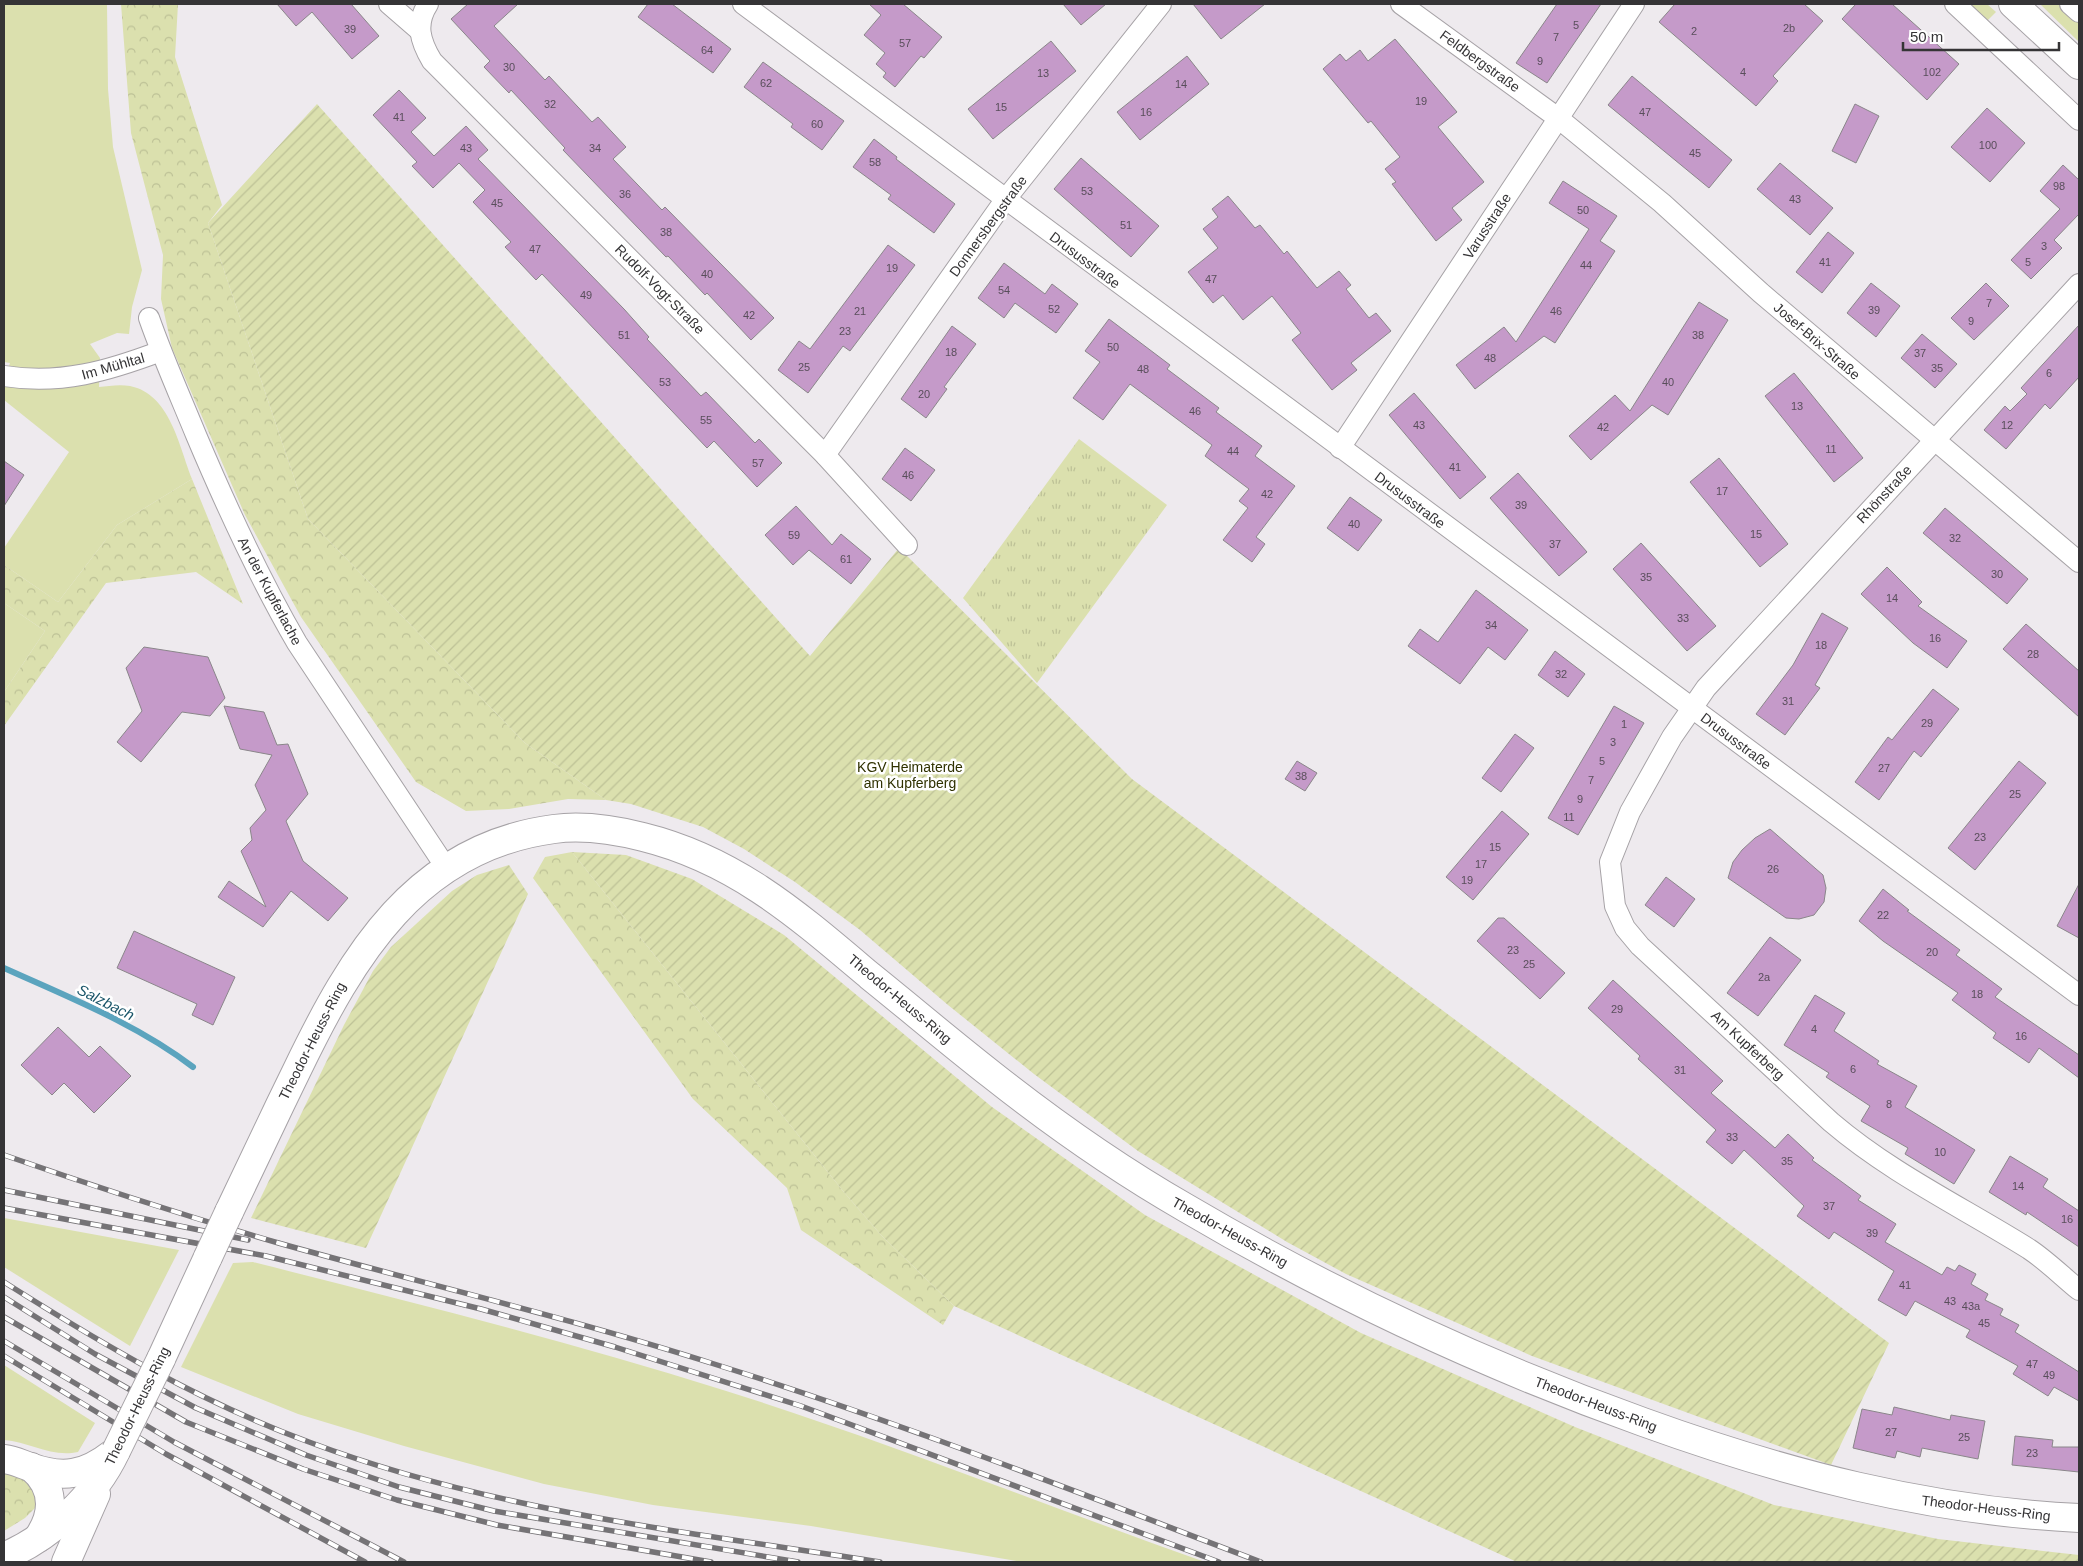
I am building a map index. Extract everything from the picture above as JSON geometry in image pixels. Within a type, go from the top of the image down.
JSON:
[{"type":"main road","points":[[2012,4],[2079,65]]},
{"type":"main road","name":"Theodor-Heuss-Ring","points":[[4,1557],[37,1539],[54,1527],[84,1498],[112,1458],[323,1015],[342,981],[386,920],[415,891],[447,869],[482,850],[509,839],[562,828],[622,832],[657,840],[725,867],[772,895],[994,1077],[1064,1129],[1131,1175],[1255,1248],[1410,1327],[1495,1366],[1605,1409],[1700,1443],[1787,1470],[1864,1490],[1946,1504],[2030,1515],[2079,1518]]},
{"type":"main road","points":[[4,1459],[53,1472],[77,1473],[112,1458]]},
{"type":"main road","points":[[66,1562],[112,1458]]},
{"type":"main road","points":[[31,1467],[45,1482],[51,1502],[48,1521],[37,1539]]},
{"type":"street","name":"Rudolf-Vogt-Straße","points":[[389,4],[419,30],[423,46],[432,61],[825,455],[908,545]]},
{"type":"street","points":[[419,30],[422,14],[428,4]]},
{"type":"street","name":"Drususstraße","points":[[743,4],[2079,995]]},
{"type":"street","name":"Donnersbergstraße","points":[[825,455],[1005,200],[1161,4]]},
{"type":"street","name":"Feldbergstraße","points":[[1401,4],[1558,118]]},
{"type":"street","name":"Varusstraße","points":[[1340,448],[1634,4]]},
{"type":"street","points":[[1955,4],[2079,120]]},
{"type":"street","points":[[2070,4],[2079,12]]},
{"type":"street","name":"Josef-Brix-Straße","points":[[1558,118],[1662,203],[1761,293],[1933,441],[2079,562]]},
{"type":"street","name":"Rhönstraße","points":[[1692,707],[1706,688],[2079,284]]},
{"type":"street","name":"An der Kupferlache","points":[[150,318],[161,351],[224,502],[275,606],[296,643],[447,869]]},
{"type":"street","name":"Im Mühltal","points":[[4,376],[48,379],[82,376],[126,364],[161,351]]},
{"type":"street","name":"Am Kupferberg","points":[[1692,707],[1672,737],[1630,812],[1610,862],[1615,906],[1625,928],[1640,946],[1862,1149],[1892,1169],[2031,1251],[2079,1290]]},
{"type":"green space","points":[[4,4],[107,4],[108,89],[113,147],[142,270],[132,307],[129,334],[117,333],[90,344],[100,358],[99,387],[130,386],[144,391],[155,399],[164,410],[177,437],[192,479],[117,525],[58,602],[4,565],[4,548],[69,452],[4,400],[4,382],[10,363],[4,362]]},
{"type":"green space","points":[[121,4],[178,4],[175,57],[222,205],[208,223],[308,519],[525,743],[606,800],[568,799],[509,809],[466,811],[416,782],[301,617],[245,515],[172,348],[161,299],[163,255],[131,133]]},
{"type":"green space","points":[[1965,4],[1987,4],[1996,12],[1986,22]]},
{"type":"green space","points":[[2040,4],[2059,4],[2079,23],[2079,42]]},
{"type":"green space","name":"KGV Heimaterde am Kupferberg","points":[[317,104],[810,656],[899,548],[1132,779],[1889,1343],[1831,1465],[1532,1356],[1346,1274],[1287,1242],[1138,1151],[1034,1074],[948,1005],[860,930],[795,882],[744,849],[703,827],[631,804],[606,800],[525,743],[308,519],[208,223]]},
{"type":"green space","points":[[1079,439],[1167,505],[1037,683],[963,598]]},
{"type":"green space","points":[[192,479],[243,604],[196,572],[106,583],[4,726],[4,692],[45,631],[4,603],[4,565],[58,602],[117,525]]},
{"type":"green space","points":[[4,603],[45,631],[4,692]]},
{"type":"green space","points":[[572,852],[843,1191],[881,1235],[954,1306],[943,1325],[801,1230],[787,1188],[693,1099],[533,878],[545,857]]},
{"type":"green space","points":[[572,852],[626,855],[692,879],[784,935],[992,1107],[1145,1215],[1361,1333],[1575,1427],[1774,1505],[1938,1539],[2079,1555],[2079,1562],[1517,1562],[954,1306],[881,1235],[843,1191]]},
{"type":"green space","points":[[509,865],[528,894],[366,1248],[251,1218],[344,1025],[373,971],[391,947],[452,891],[477,875]]},
{"type":"green space","points":[[4,1218],[179,1250],[130,1346],[4,1267]]},
{"type":"green space","points":[[253,1262],[548,1339],[723,1390],[844,1430],[1205,1562],[1023,1562],[811,1526],[653,1505],[544,1484],[404,1446],[298,1414],[181,1367],[233,1263]]},
{"type":"green space","points":[[4,1365],[95,1423],[78,1452],[59,1453],[4,1440]]},
{"type":"green space","points":[[4,1468],[27,1480],[35,1489],[41,1502],[25,1518],[4,1531]]},
{"type":"building","points":[[277,4],[351,4],[379,36],[352,59],[312,12],[296,26]]},
{"type":"building","points":[[468,4],[518,4],[494,26],[545,80],[549,76],[592,122],[598,117],[626,147],[613,159],[662,210],[665,207],[774,318],[751,340],[707,293],[705,295],[668,256],[666,257],[563,150],[565,148],[511,90],[509,93],[484,67],[490,61],[451,19]]},
{"type":"building","points":[[648,4],[672,4],[731,49],[713,73],[638,17]]},
{"type":"building","points":[[869,4],[903,4],[942,37],[924,58],[921,56],[895,87],[883,77],[886,73],[876,64],[885,53],[864,35],[881,15]]},
{"type":"building","points":[[1063,4],[1106,4],[1081,25]]},
{"type":"building","points":[[1193,4],[1265,4],[1221,39]]},
{"type":"building","points":[[1557,4],[1601,4],[1547,83],[1516,63]]},
{"type":"building","points":[[1675,4],[1804,4],[1823,21],[1773,76],[1778,81],[1756,106],[1659,22]]},
{"type":"building","points":[[1856,4],[1892,4],[1959,64],[1927,100],[1842,19]]},
{"type":"building","points":[[1395,39],[1457,112],[1438,127],[1484,182],[1452,208],[1462,220],[1436,241],[1392,184],[1396,182],[1385,169],[1400,157],[1371,121],[1368,123],[1323,69],[1340,54],[1346,61],[1360,50],[1368,61]]},
{"type":"building","points":[[1051,41],[1076,71],[993,139],[968,109]]},
{"type":"building","points":[[1187,56],[1209,84],[1140,140],[1117,112]]},
{"type":"building","points":[[763,62],[844,121],[822,150],[791,127],[793,124],[744,87]]},
{"type":"building","points":[[1632,76],[1732,160],[1709,188],[1608,105]]},
{"type":"building","points":[[399,90],[426,118],[411,132],[434,156],[466,126],[488,150],[478,159],[624,309],[649,337],[647,339],[701,396],[706,392],[755,443],[759,439],[782,463],[757,487],[714,441],[707,448],[542,274],[536,280],[505,247],[511,242],[473,202],[485,190],[459,163],[433,188],[412,166],[417,162],[373,115]]},
{"type":"building","points":[[1855,104],[1879,116],[1856,163],[1832,151]]},
{"type":"building","points":[[1987,108],[2025,143],[1990,182],[1951,147]]},
{"type":"building","points":[[874,139],[897,157],[896,159],[955,204],[934,233],[888,199],[891,195],[853,167]]},
{"type":"building","points":[[1081,158],[1159,226],[1131,257],[1054,189]]},
{"type":"building","points":[[1780,163],[1833,208],[1810,235],[1757,189]]},
{"type":"building","points":[[2063,165],[2079,180],[2079,214],[2054,240],[2062,248],[2031,279],[2011,260],[2060,209],[2040,191]]},
{"type":"building","points":[[1563,181],[1617,216],[1600,241],[1615,251],[1555,343],[1544,336],[1475,389],[1456,365],[1504,327],[1516,342],[1589,229],[1549,203]]},
{"type":"building","points":[[1228,196],[1255,228],[1260,225],[1284,254],[1287,251],[1317,288],[1339,271],[1351,285],[1346,289],[1369,318],[1376,313],[1391,331],[1351,363],[1357,370],[1332,390],[1292,340],[1301,333],[1272,296],[1243,320],[1223,295],[1213,303],[1188,272],[1218,248],[1203,229],[1218,217],[1212,209]]},
{"type":"building","points":[[1828,232],[1854,253],[1822,293],[1796,272]]},
{"type":"building","points":[[888,245],[915,265],[850,351],[843,346],[808,393],[778,370],[799,341],[810,349]]},
{"type":"building","points":[[1004,263],[1045,294],[1052,284],[1078,304],[1056,333],[1015,303],[1004,318],[978,298]]},
{"type":"building","points":[[1871,283],[1900,306],[1876,337],[1847,313]]},
{"type":"building","points":[[1986,283],[2009,306],[1974,340],[1951,318]]},
{"type":"building","points":[[1699,302],[1728,320],[1668,415],[1652,405],[1591,460],[1569,436],[1615,395],[1630,411]]},
{"type":"building","points":[[1109,319],[1170,365],[1167,369],[1219,408],[1216,412],[1262,446],[1255,456],[1295,486],[1256,537],[1265,544],[1252,562],[1223,540],[1248,508],[1239,501],[1249,489],[1205,456],[1212,445],[1130,384],[1103,420],[1073,398],[1100,362],[1085,351]]},
{"type":"building","points":[[2079,325],[2079,377],[2050,409],[2045,404],[2006,449],[1984,430],[2005,406],[2010,411],[2027,394],[2021,388]]},
{"type":"building","points":[[952,326],[976,344],[944,387],[947,389],[926,418],[901,399]]},
{"type":"building","points":[[1922,334],[1957,364],[1935,388],[1901,358]]},
{"type":"building","points":[[1794,373],[1863,458],[1834,482],[1765,396]]},
{"type":"building","points":[[1414,393],[1486,477],[1460,499],[1389,415]]},
{"type":"building","points":[[905,448],[935,470],[911,501],[882,479]]},
{"type":"building","points":[[1719,458],[1788,544],[1760,567],[1690,482]]},
{"type":"building","points":[[4,461],[24,475],[4,506]]},
{"type":"building","points":[[1518,473],[1587,552],[1559,576],[1490,498]]},
{"type":"building","points":[[1350,497],[1382,520],[1358,551],[1327,528]]},
{"type":"building","points":[[796,506],[832,545],[841,534],[871,559],[851,584],[809,550],[793,565],[765,535]]},
{"type":"building","points":[[1945,508],[2028,579],[2007,604],[1923,533]]},
{"type":"building","points":[[1641,543],[1716,626],[1687,651],[1613,569]]},
{"type":"building","points":[[1887,567],[1922,602],[1918,606],[1967,641],[1947,668],[1913,643],[1861,594]]},
{"type":"building","points":[[1476,590],[1528,630],[1505,660],[1488,647],[1460,684],[1408,646],[1420,629],[1438,642]]},
{"type":"building","points":[[1822,613],[1848,628],[1815,685],[1820,688],[1785,735],[1756,714],[1793,665]]},
{"type":"building","points":[[2026,624],[2079,671],[2079,717],[2003,649]]},
{"type":"building","points":[[144,647],[208,657],[225,698],[210,716],[182,712],[141,762],[117,742],[142,711],[126,668]]},
{"type":"building","points":[[1555,651],[1585,674],[1568,697],[1538,675]]},
{"type":"building","points":[[1933,689],[1959,709],[1921,757],[1914,751],[1879,800],[1855,782],[1888,737],[1892,740]]},
{"type":"building","points":[[224,706],[264,712],[277,745],[288,744],[308,794],[286,821],[303,861],[348,898],[328,921],[291,891],[263,927],[218,897],[229,881],[266,907],[241,851],[252,840],[250,828],[266,810],[255,785],[272,755],[240,749]]},
{"type":"building","points":[[1614,706],[1644,723],[1578,835],[1548,818]]},
{"type":"building","points":[[1515,734],[1534,748],[1501,792],[1482,778]]},
{"type":"building","points":[[1297,761],[1317,773],[1305,791],[1285,779]]},
{"type":"building","points":[[2019,761],[2046,783],[1975,870],[1948,848]]},
{"type":"building","points":[[1502,811],[1529,834],[1473,900],[1446,877]]},
{"type":"building","points":[[1770,829],[1823,875],[1826,888],[1824,902],[1814,915],[1799,919],[1786,918],[1728,878],[1733,862],[1742,850],[1755,838]]},
{"type":"building","points":[[1666,877],[1695,899],[1674,927],[1645,905]]},
{"type":"building","points":[[2079,884],[2079,938],[2057,926]]},
{"type":"building","points":[[1883,889],[1909,910],[1907,911],[1960,950],[1956,955],[2002,989],[1995,997],[2079,1055],[2079,1078],[2039,1048],[2029,1063],[1993,1038],[1996,1033],[1952,1000],[1958,993],[1883,941],[1859,921]]},
{"type":"building","points":[[1498,918],[1504,918],[1565,973],[1540,999],[1477,941]]},
{"type":"building","points":[[134,931],[235,977],[213,1025],[192,1015],[197,1004],[117,968]]},
{"type":"building","points":[[1770,937],[1801,960],[1758,1016],[1727,993]]},
{"type":"building","points":[[1613,980],[1723,1081],[1711,1093],[1775,1148],[1788,1134],[1814,1158],[1812,1160],[1861,1196],[1858,1200],[1896,1224],[1885,1242],[1942,1275],[1947,1267],[1955,1271],[1959,1265],[1976,1274],[1971,1284],[1988,1294],[1985,1300],[2003,1309],[2000,1315],[2019,1325],[2015,1332],[2079,1372],[2079,1401],[2054,1387],[2048,1396],[2013,1374],[2018,1366],[1966,1337],[1970,1330],[1915,1301],[1906,1316],[1878,1300],[1894,1271],[1834,1232],[1829,1239],[1797,1216],[1804,1206],[1744,1150],[1732,1164],[1706,1142],[1716,1130],[1638,1059],[1640,1056],[1588,1008]]},
{"type":"building","points":[[1815,995],[1845,1013],[1834,1031],[1879,1061],[1877,1064],[1917,1086],[1905,1107],[1975,1150],[1954,1184],[1905,1154],[1908,1148],[1861,1121],[1870,1106],[1826,1077],[1829,1073],[1784,1045]]},
{"type":"building","points":[[58,1027],[89,1057],[100,1046],[131,1076],[94,1113],[64,1083],[52,1095],[21,1065]]},
{"type":"building","points":[[2010,1156],[2048,1179],[2043,1187],[2079,1211],[2079,1247],[2027,1212],[2026,1215],[1989,1192]]},
{"type":"building","points":[[1894,1407],[1950,1420],[1951,1415],[1985,1421],[1978,1459],[1922,1448],[1920,1457],[1897,1451],[1895,1458],[1853,1448],[1862,1409],[1892,1415]]},
{"type":"building","points":[[2015,1436],[2053,1440],[2052,1447],[2079,1447],[2079,1472],[2012,1465]]},
{"type":"waterway","name":"Salzbach","points":[[4,968],[125,1024],[149,1037],[193,1067]]},
{"type":"railway","points":[[4,1155],[247,1234],[605,1331],[781,1385],[988,1458],[1261,1562]]},
{"type":"railway","points":[[4,1190],[248,1240]]},
{"type":"railway","points":[[4,1208],[266,1256],[481,1309],[615,1347],[801,1406],[1219,1562]]},
{"type":"railway","points":[[4,1282],[78,1328],[190,1390],[269,1426],[378,1466],[448,1486],[591,1517],[880,1562]]},
{"type":"railway","points":[[4,1297],[95,1354],[196,1408],[306,1455],[399,1487],[494,1511],[798,1562]]},
{"type":"railway","points":[[4,1317],[186,1422],[303,1469],[397,1500],[497,1525],[711,1562]]},
{"type":"railway","points":[[4,1341],[174,1442],[404,1562]]},
{"type":"railway","points":[[4,1356],[166,1454],[365,1562]]}]
